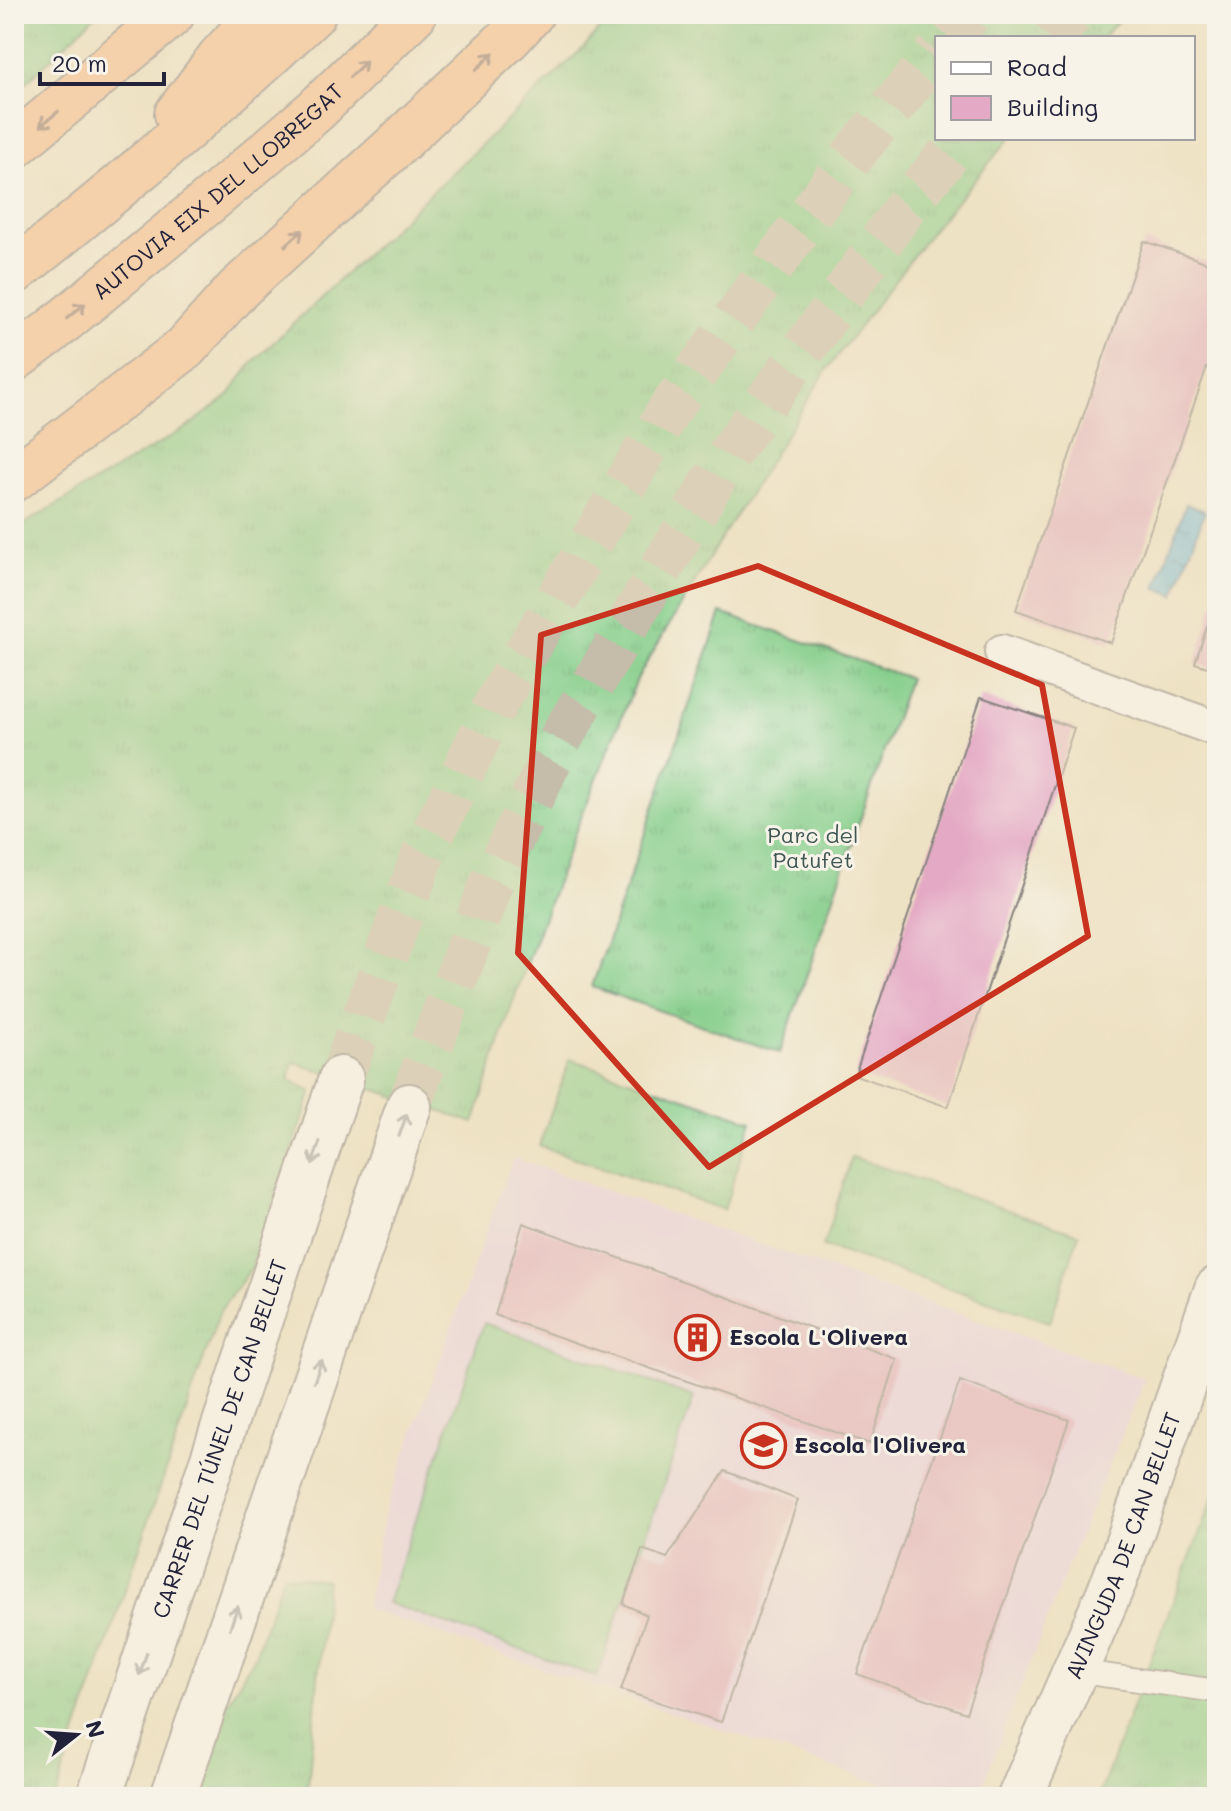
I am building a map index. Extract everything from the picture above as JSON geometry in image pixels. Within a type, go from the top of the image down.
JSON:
[{"type":"highway","points":[[14,146],[172,14]]},
{"type":"highway","points":[[120,188],[220,57],[259,14]]},
{"type":"highway","points":[[14,272],[120,188],[226,96],[313,14]]},
{"type":"highway","name":"AUTOVIA EIX DEL LLOBREGAT","points":[[14,359],[304,121],[414,14]]},
{"type":"highway","points":[[14,479],[185,348],[237,290],[395,146],[531,14]]},
{"type":"highway","points":[[14,446],[177,328],[237,290]]},
{"type":"street","points":[[1002,652],[1217,729]]},
{"type":"street","name":"CARRER DEL TÚNEL DE CAN BELLET","points":[[99,1797],[341,1079]]},
{"type":"street","points":[[173,1797],[409,1106]]},
{"type":"street","name":"AVINGUDA DE CAN BELLET","points":[[1020,1797],[1115,1579],[1217,1289]]},
{"type":"lane","points":[[1074,1671],[1217,1691]]},
{"type":"highlighted area","points":[[758,566],[1042,685],[1088,936],[709,1167],[518,953],[541,635]]},
{"type":"shaded area","name":"Escola l'Olivera","points":[[513,1158],[1145,1379],[1075,1547],[978,1797],[920,1797],[366,1609],[385,1511]]},
{"type":"green space","points":[[14,14],[97,14],[16,92]]},
{"type":"green space","points":[[613,14],[1125,14],[1104,36],[935,36],[935,140],[1008,140],[935,227],[826,371],[638,677],[575,832],[510,1010],[474,1123],[293,1062],[289,1080],[312,1092],[252,1267],[220,1311],[55,1797],[14,1797],[14,530],[189,426],[227,397],[254,361],[582,49]]},
{"type":"green space","name":"Parc del Patufet","points":[[721,613],[909,678],[780,1053],[592,987]]},
{"type":"green space","points":[[570,1059],[752,1121],[724,1210],[539,1146]]},
{"type":"green space","points":[[852,1157],[1079,1234],[1050,1322],[823,1246]]},
{"type":"green space","points":[[484,1323],[694,1397],[597,1677],[387,1603]]},
{"type":"green space","points":[[1217,1487],[1217,1797],[1099,1797],[1128,1719]]},
{"type":"green space","points":[[283,1575],[327,1580],[307,1797],[189,1797],[213,1727],[255,1655]]},
{"type":"water","points":[[1186,504],[1205,511],[1175,595],[1156,588]]},
{"type":"building","points":[[1144,241],[1217,266],[1217,371],[1207,367],[1111,643],[1016,610]]},
{"type":"building","points":[[1217,596],[1217,670],[1195,663]]},
{"type":"building","points":[[981,697],[1074,728],[948,1107],[855,1075]]},
{"type":"building","name":"Escola L'Olivera","points":[[523,1223],[897,1359],[870,1444],[495,1315]]},
{"type":"building","name":"Escola L'Olivera","points":[[960,1381],[1069,1420],[966,1713],[857,1674]]},
{"type":"building","name":"Escola L'Olivera","points":[[725,1471],[798,1500],[721,1722],[621,1690],[647,1615],[623,1604],[642,1549],[667,1558]]},
{"type":"tunnel","points":[[951,36],[970,14]]},
{"type":"tunnel","points":[[1051,36],[1073,14]]},
{"type":"tunnel","points":[[341,1079],[424,852],[497,701],[669,410],[848,161],[935,54]]},
{"type":"tunnel","points":[[409,1106],[492,881],[562,736],[731,451],[906,206],[960,140]]},
{"type":"place","name":"Escola L'Olivera","points":[[698,1337]]},
{"type":"place","name":"Escola l'Olivera","points":[[763,1445]]}]
